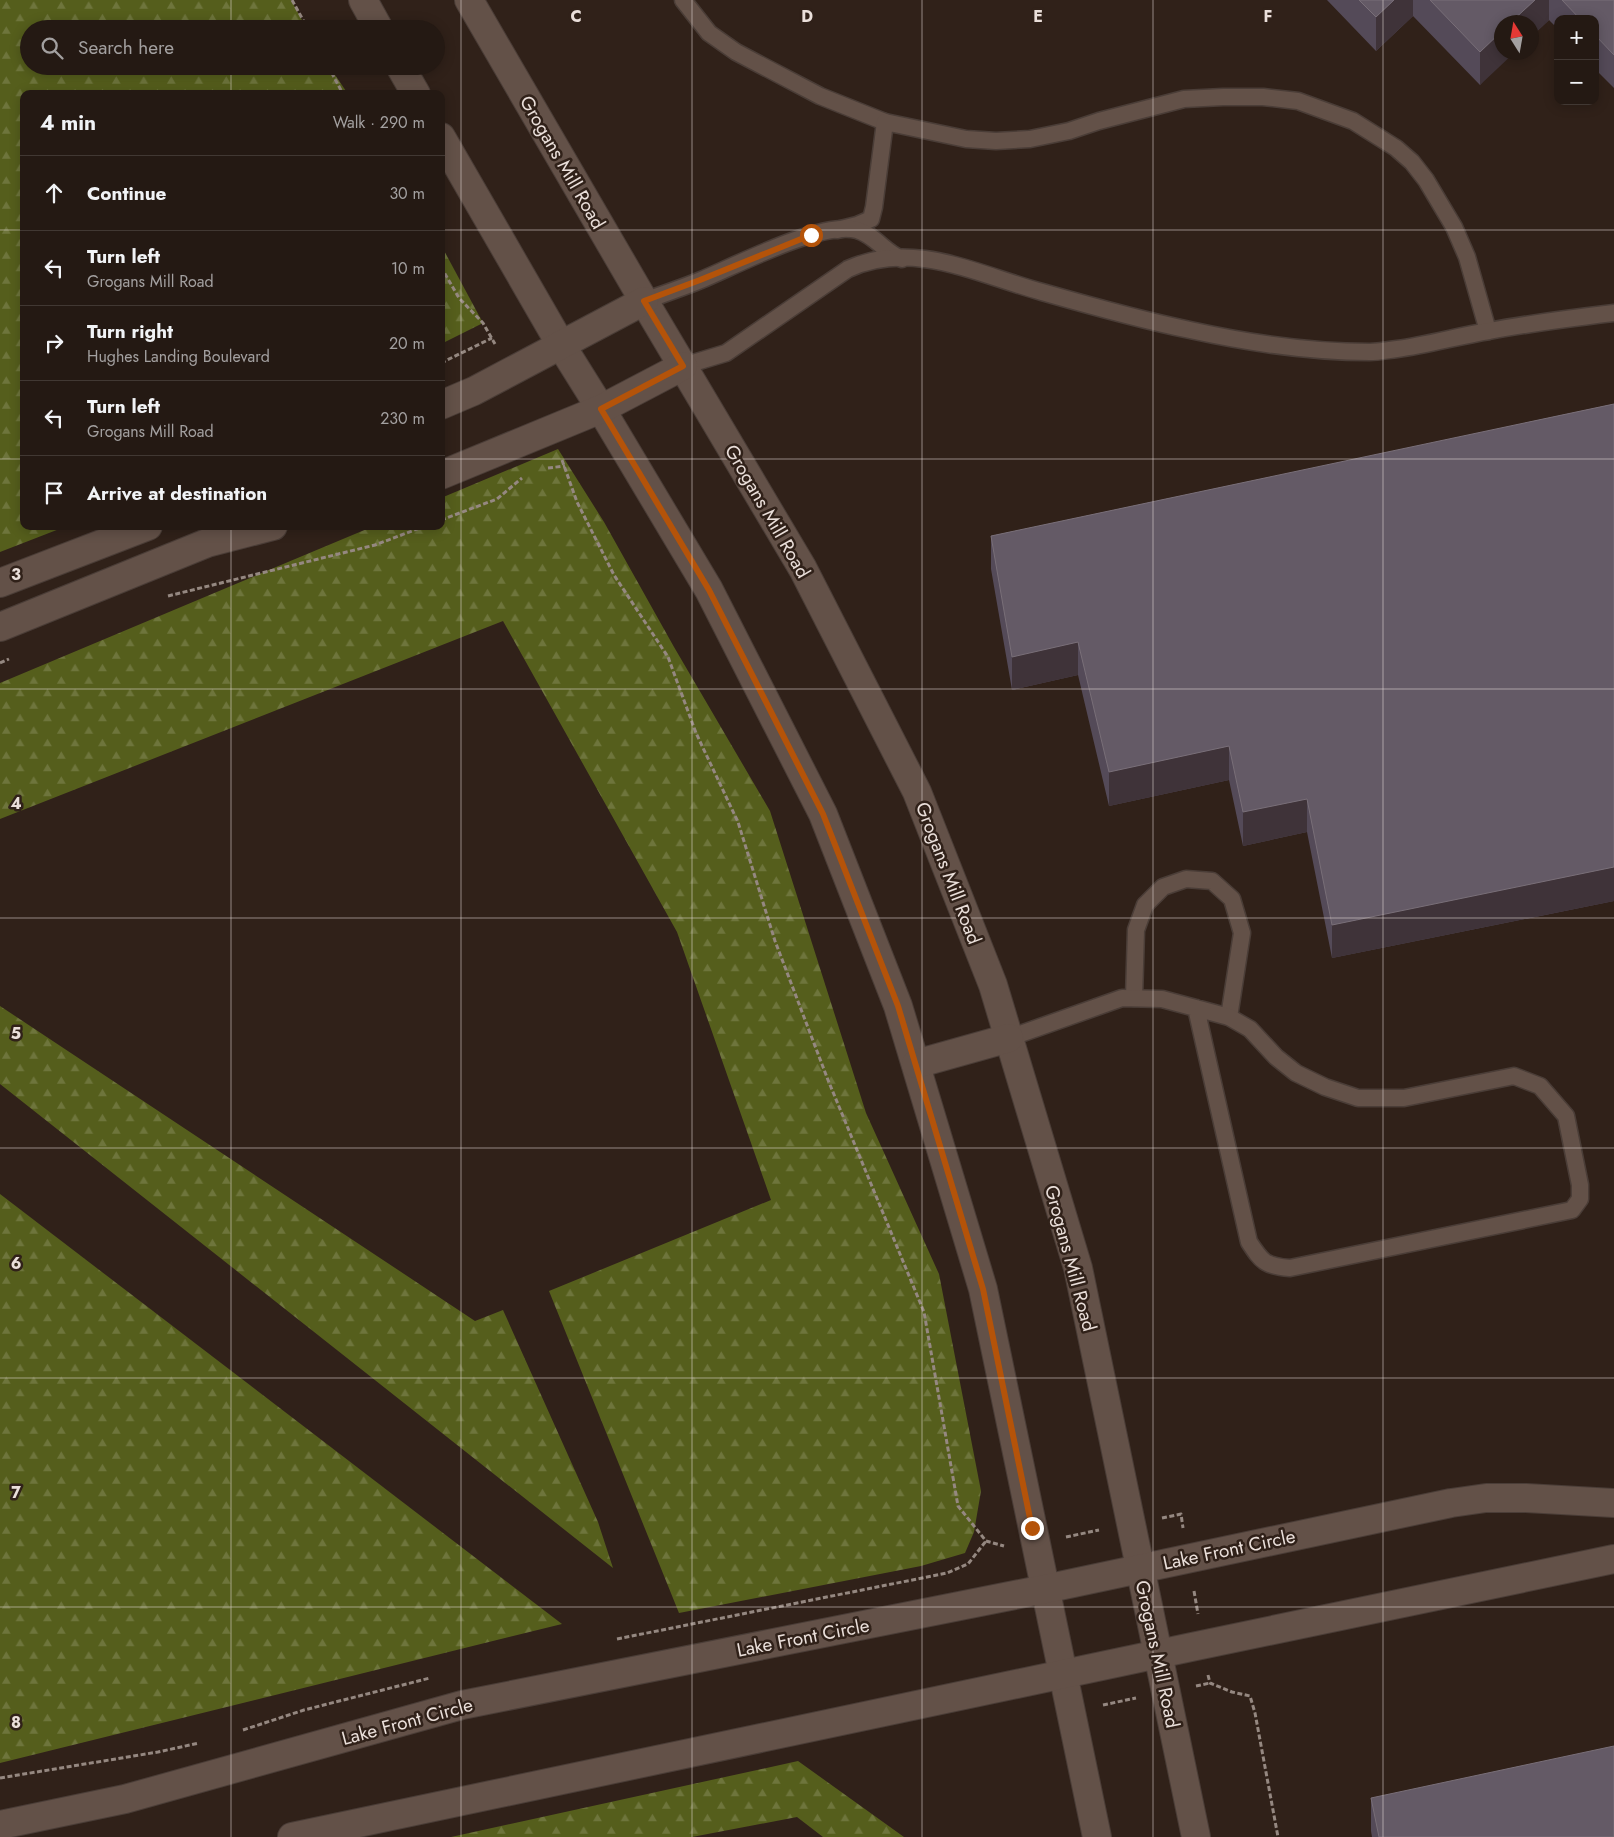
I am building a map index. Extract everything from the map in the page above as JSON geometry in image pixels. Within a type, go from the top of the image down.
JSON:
[{"type":"main road","points":[[363,0],[374,20]]},
{"type":"main road","name":"Grogans Mill Road","points":[[469,0],[803,569],[917,792],[993,985],[1078,1268],[1196,1837]]},
{"type":"main road","points":[[405,75],[414,90]]},
{"type":"main road","points":[[445,144],[561,345],[709,590],[823,814],[898,1006],[983,1289],[1033,1591],[1063,1675],[1097,1837]]},
{"type":"main road","points":[[445,403],[474,391],[644,301]]},
{"type":"main road","points":[[445,473],[601,409],[683,366]]},
{"type":"main road","points":[[0,583],[138,530]]},
{"type":"main road","points":[[0,627],[207,543],[257,530]]},
{"type":"main road","points":[[916,1064],[1009,1038]]},
{"type":"main road","name":"Lake Front Circle","points":[[0,1825],[125,1800],[462,1705],[1033,1591],[1451,1503],[1486,1498],[1526,1498],[1614,1503]]},
{"type":"main road","points":[[292,1837],[1614,1559]]},
{"type":"lane","points":[[683,0],[709,33],[736,52],[820,96],[885,122],[966,138],[996,141],[1030,139],[1069,132],[1099,121],[1184,99],[1263,97],[1298,100],[1353,121],[1396,148],[1412,162],[1426,180],[1454,227],[1468,257],[1488,331]]},
{"type":"lane","points":[[644,301],[811,235],[857,225],[871,219],[885,122]]},
{"type":"lane","points":[[837,230],[858,230],[868,235],[894,256],[902,259]]},
{"type":"lane","points":[[683,366],[726,353],[848,270],[861,263],[876,260],[938,260],[1040,292],[1189,330],[1242,340],[1310,348],[1371,352],[1423,345],[1488,331],[1614,313]]},
{"type":"lane","points":[[1134,998],[1136,930],[1146,906],[1163,887],[1186,879],[1212,881],[1232,899],[1242,933],[1229,1017]]},
{"type":"lane","points":[[1009,1038],[1122,998],[1162,999],[1196,1008],[1229,1017],[1250,1029],[1276,1057],[1296,1073],[1325,1087],[1358,1098],[1404,1098],[1514,1076],[1540,1086],[1566,1116],[1580,1185],[1580,1198],[1572,1210],[1290,1268],[1274,1267],[1260,1260],[1249,1242],[1196,1008]]},
{"type":"path","points":[[292,0],[303,20]]},
{"type":"path","points":[[333,75],[342,90]]},
{"type":"path","points":[[445,274],[459,298],[483,323],[510,372]]},
{"type":"path","points":[[445,361],[492,338]]},
{"type":"path","points":[[547,432],[558,449],[577,502],[614,574],[668,657],[696,733],[738,822],[778,950],[828,1080],[924,1312],[958,1506],[986,1541],[1012,1549],[1033,1591]]},
{"type":"path","points":[[542,469],[565,466]]},
{"type":"path","points":[[445,518],[497,499],[529,472]]},
{"type":"path","points":[[166,596],[375,545],[414,530]]},
{"type":"path","points":[[0,663],[9,659]]},
{"type":"path","points":[[1070,1711],[1210,1683]]},
{"type":"green space","points":[[0,0],[291,0],[302,20],[20,20],[20,75],[335,75],[345,90],[20,90],[20,530],[57,530],[0,552]]},
{"type":"green space","points":[[445,252],[483,323],[445,342]]},
{"type":"green space","points":[[558,449],[604,522],[674,647],[770,811],[866,1113],[939,1274],[981,1491],[974,1532],[965,1553],[921,1566],[679,1613],[549,1291],[771,1200],[677,932],[503,621],[0,819],[0,683],[364,530],[445,530],[445,496]]},
{"type":"green space","points":[[0,1006],[475,1321],[503,1310],[598,1522],[613,1568],[0,1084]]},
{"type":"green space","points":[[0,1194],[562,1624],[0,1763]]},
{"type":"green space","points":[[798,1761],[904,1837],[823,1837],[797,1817],[692,1837],[451,1837]]},
{"type":"building","points":[[1359,0],[1394,0],[1376,17]]},
{"type":"building","points":[[1430,0],[1535,0],[1519,15],[1494,15],[1494,39],[1480,52]]},
{"type":"building","points":[[1562,0],[1614,0],[1614,55],[1599,39],[1599,15],[1576,15]]},
{"type":"building","points":[[1614,404],[1614,867],[1332,925],[1307,799],[1243,812],[1229,746],[1109,772],[1078,642],[1012,657],[991,536]]},
{"type":"building","points":[[1614,1746],[1614,1837],[1379,1837],[1371,1798]]},
{"type":"route","points":[[811,235],[644,301],[683,366],[601,409],[709,590],[823,814],[898,1006],[983,1289],[1032,1528]]}]
